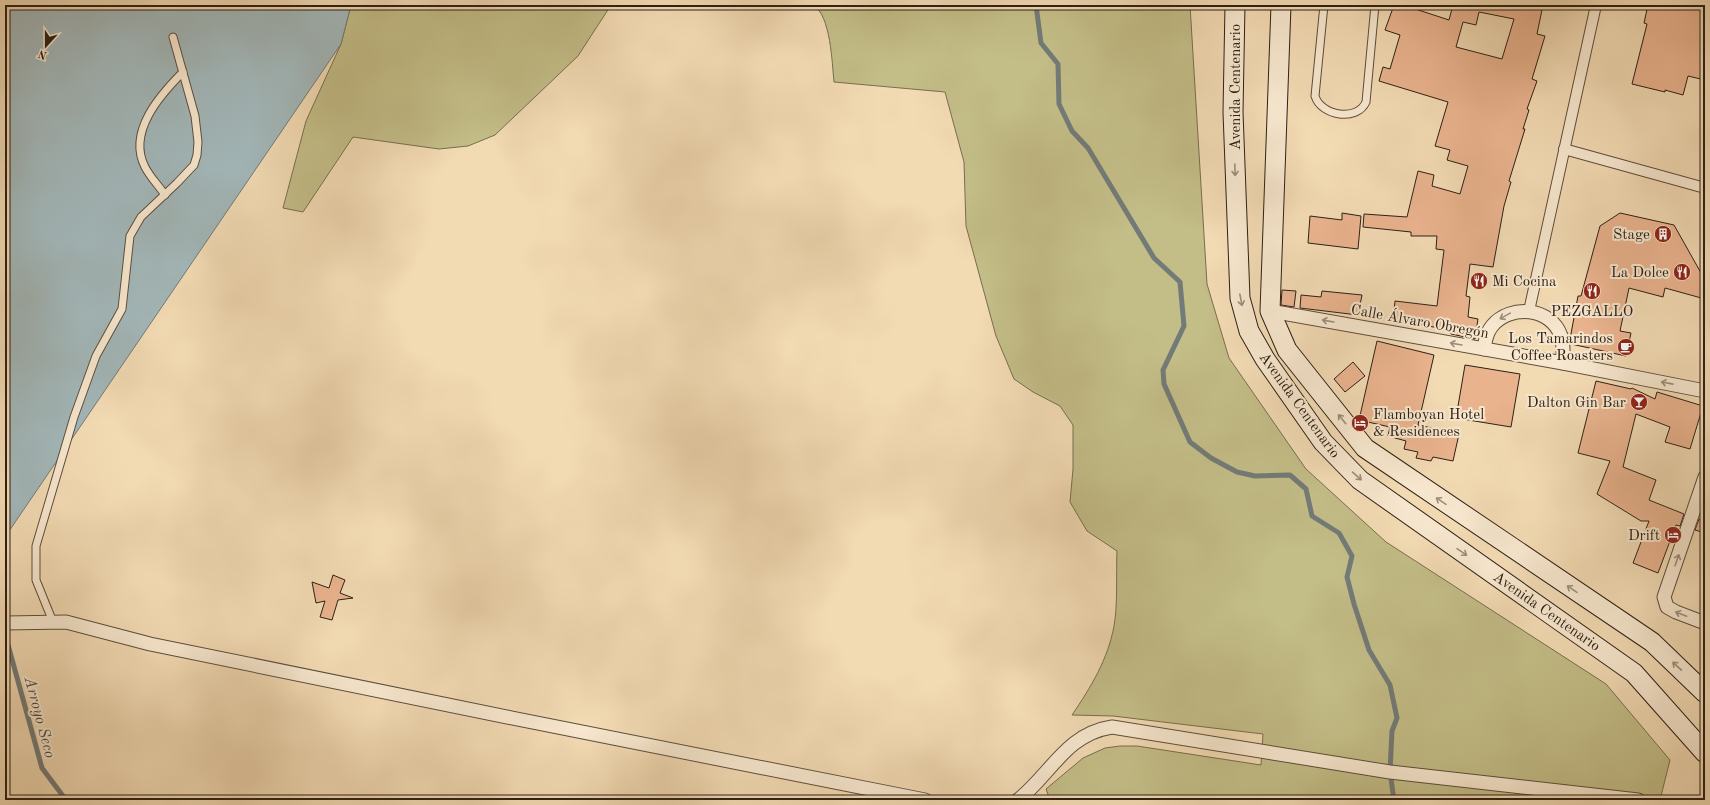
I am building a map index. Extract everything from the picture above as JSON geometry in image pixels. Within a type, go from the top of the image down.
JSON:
[{"type":"main road","name":"Avenida Centenario","points":[[1235,5],[1233,112],[1240,298],[1249,331],[1265,359],[1323,442],[1360,480],[1634,673],[1705,753]]},
{"type":"main road","name":"Avenida Centenario","points":[[1281,5],[1270,311],[1287,350],[1365,448],[1647,639],[1705,693]]},
{"type":"street","points":[[1529,311],[1596,5]]},
{"type":"street","points":[[1564,149],[1705,188]]},
{"type":"street","name":"Calle Álvaro Obregón","points":[[1270,311],[1563,363],[1705,391]]},
{"type":"street","points":[[1484,349],[1491,326],[1502,317],[1515,312],[1529,311],[1542,315],[1553,324],[1561,335],[1563,363]]},
{"type":"street","points":[[1705,477],[1664,597],[1666,607],[1705,623]]},
{"type":"street","points":[[5,623],[66,622],[173,649],[925,800]]},
{"type":"street","points":[[1024,797],[1076,740],[1100,728],[1121,727],[1390,772],[1638,800]]},
{"type":"lane","points":[[1324,5],[1315,96],[1317,102],[1322,107],[1332,112],[1345,114],[1359,112],[1364,109],[1366,102],[1375,5]]},
{"type":"lane","points":[[53,622],[36,580],[36,546],[74,417],[96,356],[122,309],[130,236],[141,217],[194,165],[197,155],[198,142],[195,116],[173,37]]},
{"type":"lane","points":[[165,195],[145,167],[141,154],[141,134],[153,108],[166,90],[183,72]]},
{"type":"shaded area","points":[[5,5],[351,5],[341,44],[5,537]]},
{"type":"shaded area","points":[[351,5],[611,5],[578,56],[495,135],[468,146],[439,149],[353,137],[303,212],[283,208],[306,121],[341,44]]},
{"type":"shaded area","points":[[813,5],[1190,5],[1207,284],[1229,358],[1306,469],[1386,542],[1606,684],[1670,760],[1660,800],[1050,800],[1046,789],[1083,758],[1105,748],[1137,746],[1261,765],[1263,734],[1113,716],[1072,715],[1086,694],[1108,650],[1114,626],[1116,608],[1117,551],[1087,531],[1070,502],[1073,469],[1073,425],[1060,406],[1033,392],[1014,379],[996,336],[966,226],[964,162],[945,92],[834,82],[830,40],[827,29],[819,10]]},
{"type":"building","points":[[1394,5],[1403,5],[1449,20],[1453,5],[1543,5],[1537,34],[1545,36],[1532,79],[1537,81],[1527,109],[1529,110],[1523,129],[1525,129],[1509,181],[1511,182],[1504,206],[1493,267],[1470,264],[1466,296],[1470,297],[1468,317],[1478,319],[1475,339],[1451,334],[1451,330],[1393,320],[1395,301],[1437,306],[1444,250],[1436,249],[1437,236],[1411,236],[1411,232],[1363,227],[1364,214],[1407,217],[1418,171],[1434,175],[1432,186],[1460,194],[1468,166],[1447,160],[1450,150],[1435,146],[1448,102],[1379,81],[1383,67],[1390,69],[1400,35],[1385,30]],"holes":[[[1479,12],[1514,19],[1502,59],[1456,47],[1463,22],[1476,25]]]},
{"type":"building","points":[[1648,5],[1705,5],[1705,80],[1688,76],[1683,95],[1632,84],[1647,24],[1644,23]]},
{"type":"building","points":[[1342,213],[1361,216],[1358,249],[1308,243],[1310,216],[1342,220]]},
{"type":"building","points":[[1620,213],[1674,225],[1705,280],[1705,299],[1665,288],[1663,297],[1629,288],[1620,331],[1631,333],[1626,356],[1571,344],[1570,339],[1578,296],[1581,296],[1600,226]]},
{"type":"building","points":[[1282,290],[1296,291],[1294,307],[1281,305]]},
{"type":"building","points":[[1322,291],[1362,295],[1358,315],[1300,308],[1301,295],[1321,297]]},
{"type":"building","points":[[1377,341],[1434,355],[1418,425],[1459,434],[1453,461],[1433,457],[1431,461],[1416,458],[1418,452],[1404,449],[1406,441],[1388,436],[1390,427],[1359,420]]},
{"type":"building","points":[[1353,362],[1365,376],[1345,392],[1334,379]]},
{"type":"building","points":[[1465,365],[1520,374],[1511,427],[1456,418]]},
{"type":"building","points":[[1596,381],[1632,388],[1655,399],[1657,392],[1703,406],[1690,449],[1665,442],[1670,427],[1636,414],[1623,467],[1656,480],[1649,500],[1684,514],[1680,526],[1676,525],[1658,573],[1633,563],[1649,521],[1641,521],[1597,494],[1610,461],[1578,453]]},
{"type":"building","points":[[1699,519],[1705,522],[1705,533],[1695,530]]},
{"type":"building","points":[[333,575],[345,580],[340,593],[353,598],[338,600],[332,620],[320,617],[325,601],[316,603],[312,582],[329,588]]},
{"type":"waterway","points":[[1036,5],[1041,43],[1058,64],[1059,104],[1072,131],[1088,148],[1154,258],[1180,282],[1184,326],[1163,370],[1164,384],[1190,442],[1211,458],[1237,472],[1255,476],[1290,475],[1306,489],[1312,516],[1339,533],[1352,556],[1347,577],[1354,604],[1369,650],[1390,685],[1397,718],[1392,731],[1390,772],[1394,800]]},
{"type":"waterway","name":"Arroyo Seco","points":[[5,634],[42,768],[66,800]]},
{"type":"place","name":"Stage","points":[[1663,234]]},
{"type":"place","name":"La Dolce","points":[[1682,272]]},
{"type":"place","name":"Mi Cocina","points":[[1479,281]]},
{"type":"place","name":"PEZGALLO","points":[[1592,291]]},
{"type":"place","name":"Los Tamarindos Coffee Roasters","points":[[1626,347]]},
{"type":"place","name":"Dalton Gin Bar","points":[[1639,402]]},
{"type":"place","name":"Flamboyan Hotel & Residences","points":[[1360,423]]},
{"type":"place","name":"Drift","points":[[1673,535]]}]
